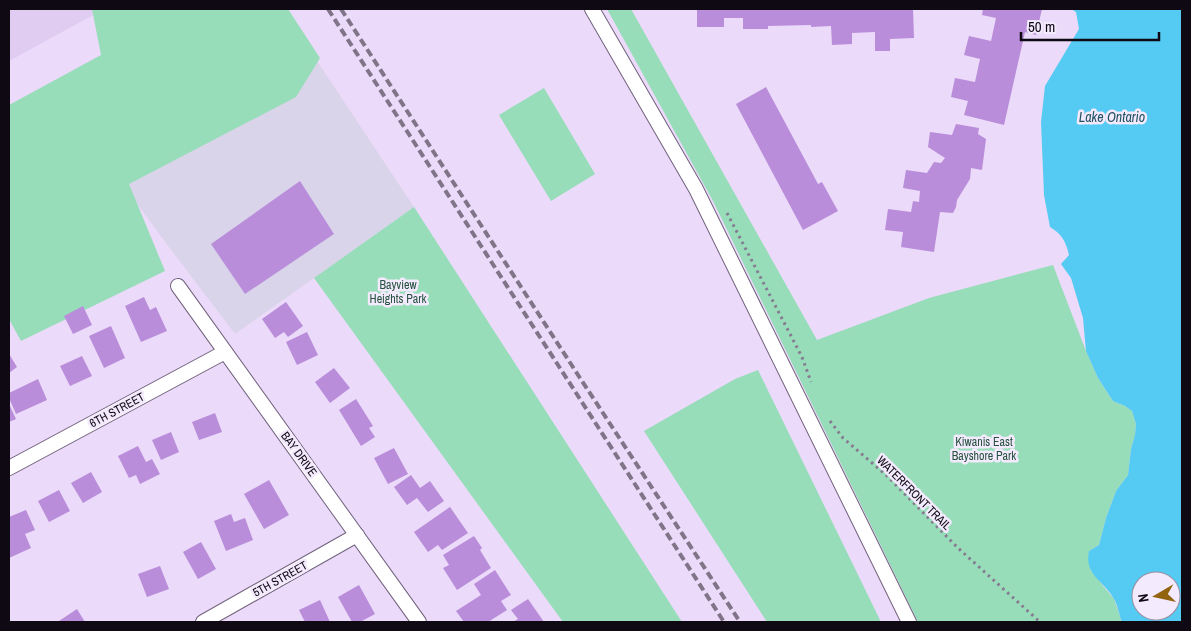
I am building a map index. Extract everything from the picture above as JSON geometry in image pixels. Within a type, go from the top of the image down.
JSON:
[{"type":"street","points":[[592,9],[696,189],[909,622]]},
{"type":"street","name":"BAY DRIVE","points":[[178,286],[419,622]]},
{"type":"street","name":"6TH STREET","points":[[9,468],[225,352]]},
{"type":"street","name":"5TH STREET","points":[[203,622],[357,535]]},
{"type":"path","points":[[802,357],[812,384]]},
{"type":"path","name":"WATERFRONT TRAIL","points":[[826,413],[829,421],[843,438],[886,475],[958,548],[1040,622]]},
{"type":"shaded area","points":[[9,9],[104,9],[9,61]]},
{"type":"shaded area","points":[[315,58],[414,207],[235,334],[116,175]]},
{"type":"green space","points":[[92,9],[288,9],[320,58],[296,97],[129,184],[165,271],[21,341],[9,319],[9,105],[101,55]]},
{"type":"green space","name":"Kiwanis East Bayshore Park","points":[[607,9],[631,9],[817,340],[929,298],[1053,265],[1098,378],[1113,401],[1132,411],[1136,424],[1128,475],[1116,491],[1099,545],[1089,551],[1091,571],[1114,599],[1122,622],[918,622],[713,201]]},
{"type":"green space","points":[[544,88],[595,174],[551,201],[499,115]]},
{"type":"green space","name":"Bayview Heights Park","points":[[414,207],[682,622],[563,622],[314,278]]},
{"type":"green space","points":[[758,370],[881,622],[767,622],[644,431],[735,379]]},
{"type":"water","name":"Lake Ontario","points":[[1071,9],[1182,9],[1182,622],[1122,622],[1114,599],[1089,566],[1089,551],[1099,545],[1116,491],[1128,475],[1136,424],[1132,411],[1113,401],[1098,378],[1086,351],[1083,318],[1071,278],[1061,264],[1069,255],[1068,250],[1065,242],[1050,227],[1044,195],[1041,122],[1045,86],[1079,29],[1076,12]]},
{"type":"building","points":[[697,9],[913,9],[914,38],[890,39],[890,51],[875,51],[875,32],[852,33],[852,44],[832,45],[831,26],[768,26],[768,29],[743,29],[743,18],[724,18],[724,27],[697,27]]},
{"type":"building","points":[[983,9],[1042,9],[1036,35],[1025,32],[1004,125],[964,115],[968,101],[951,97],[955,78],[975,82],[980,59],[964,55],[969,36],[991,41],[996,18],[982,15]]},
{"type":"building","points":[[766,87],[818,184],[822,182],[838,211],[803,230],[736,104]]},
{"type":"building","points":[[956,124],[979,128],[978,134],[986,139],[982,170],[971,168],[970,179],[957,200],[953,213],[940,212],[934,252],[901,247],[903,232],[885,230],[888,209],[911,212],[913,201],[919,202],[920,191],[903,188],[906,170],[927,173],[934,162],[941,163],[945,158],[928,147],[930,132],[952,135]]},
{"type":"building","points":[[300,181],[334,234],[245,294],[211,244]]},
{"type":"building","points":[[144,297],[150,310],[156,307],[167,331],[141,342],[125,306]]},
{"type":"building","points":[[286,302],[303,326],[288,337],[284,332],[275,338],[262,319]]},
{"type":"building","points":[[83,306],[92,325],[73,334],[64,316]]},
{"type":"building","points":[[111,326],[125,358],[104,368],[89,336]]},
{"type":"building","points":[[307,332],[318,355],[297,365],[286,342]]},
{"type":"building","points":[[9,354],[17,367],[9,373]]},
{"type":"building","points":[[82,356],[92,376],[70,386],[60,366]]},
{"type":"building","points":[[334,368],[350,388],[330,403],[315,382]]},
{"type":"building","points":[[38,379],[47,400],[16,414],[9,398],[9,393]]},
{"type":"building","points":[[356,399],[373,426],[369,428],[375,437],[361,446],[339,410]]},
{"type":"building","points":[[9,404],[16,419],[9,422]]},
{"type":"building","points":[[215,413],[222,432],[199,440],[192,422]]},
{"type":"building","points":[[171,432],[179,452],[161,460],[152,440]]},
{"type":"building","points":[[138,446],[146,462],[152,459],[160,474],[140,484],[136,475],[129,478],[118,456]]},
{"type":"building","points":[[394,448],[408,474],[388,484],[374,458]]},
{"type":"building","points":[[91,472],[102,492],[83,503],[71,483]]},
{"type":"building","points":[[411,475],[420,488],[430,481],[444,501],[428,512],[417,498],[407,505],[394,487]]},
{"type":"building","points":[[269,480],[289,515],[264,529],[244,494]]},
{"type":"building","points":[[59,490],[70,511],[49,522],[38,501]]},
{"type":"building","points":[[450,507],[468,533],[442,550],[438,545],[428,552],[414,532]]},
{"type":"building","points":[[26,510],[35,530],[25,534],[31,548],[9,558],[9,517]]},
{"type":"building","points":[[231,514],[234,522],[245,518],[253,540],[226,551],[214,521]]},
{"type":"building","points":[[474,536],[491,568],[457,590],[443,568],[449,565],[443,555]]},
{"type":"building","points":[[201,542],[216,569],[198,579],[183,552]]},
{"type":"building","points":[[160,566],[169,589],[147,597],[138,574]]},
{"type":"building","points":[[495,570],[511,595],[501,601],[507,610],[488,622],[464,622],[456,611],[481,595],[474,584]]},
{"type":"building","points":[[359,585],[375,614],[360,622],[352,622],[338,597]]},
{"type":"building","points":[[528,599],[544,622],[513,622],[518,619],[511,610]]},
{"type":"building","points":[[320,600],[330,622],[305,622],[299,610]]},
{"type":"building","points":[[77,609],[85,622],[59,621]]},
{"type":"railway","points":[[328,9],[724,622]]},
{"type":"railway","points":[[341,9],[740,622]]}]
